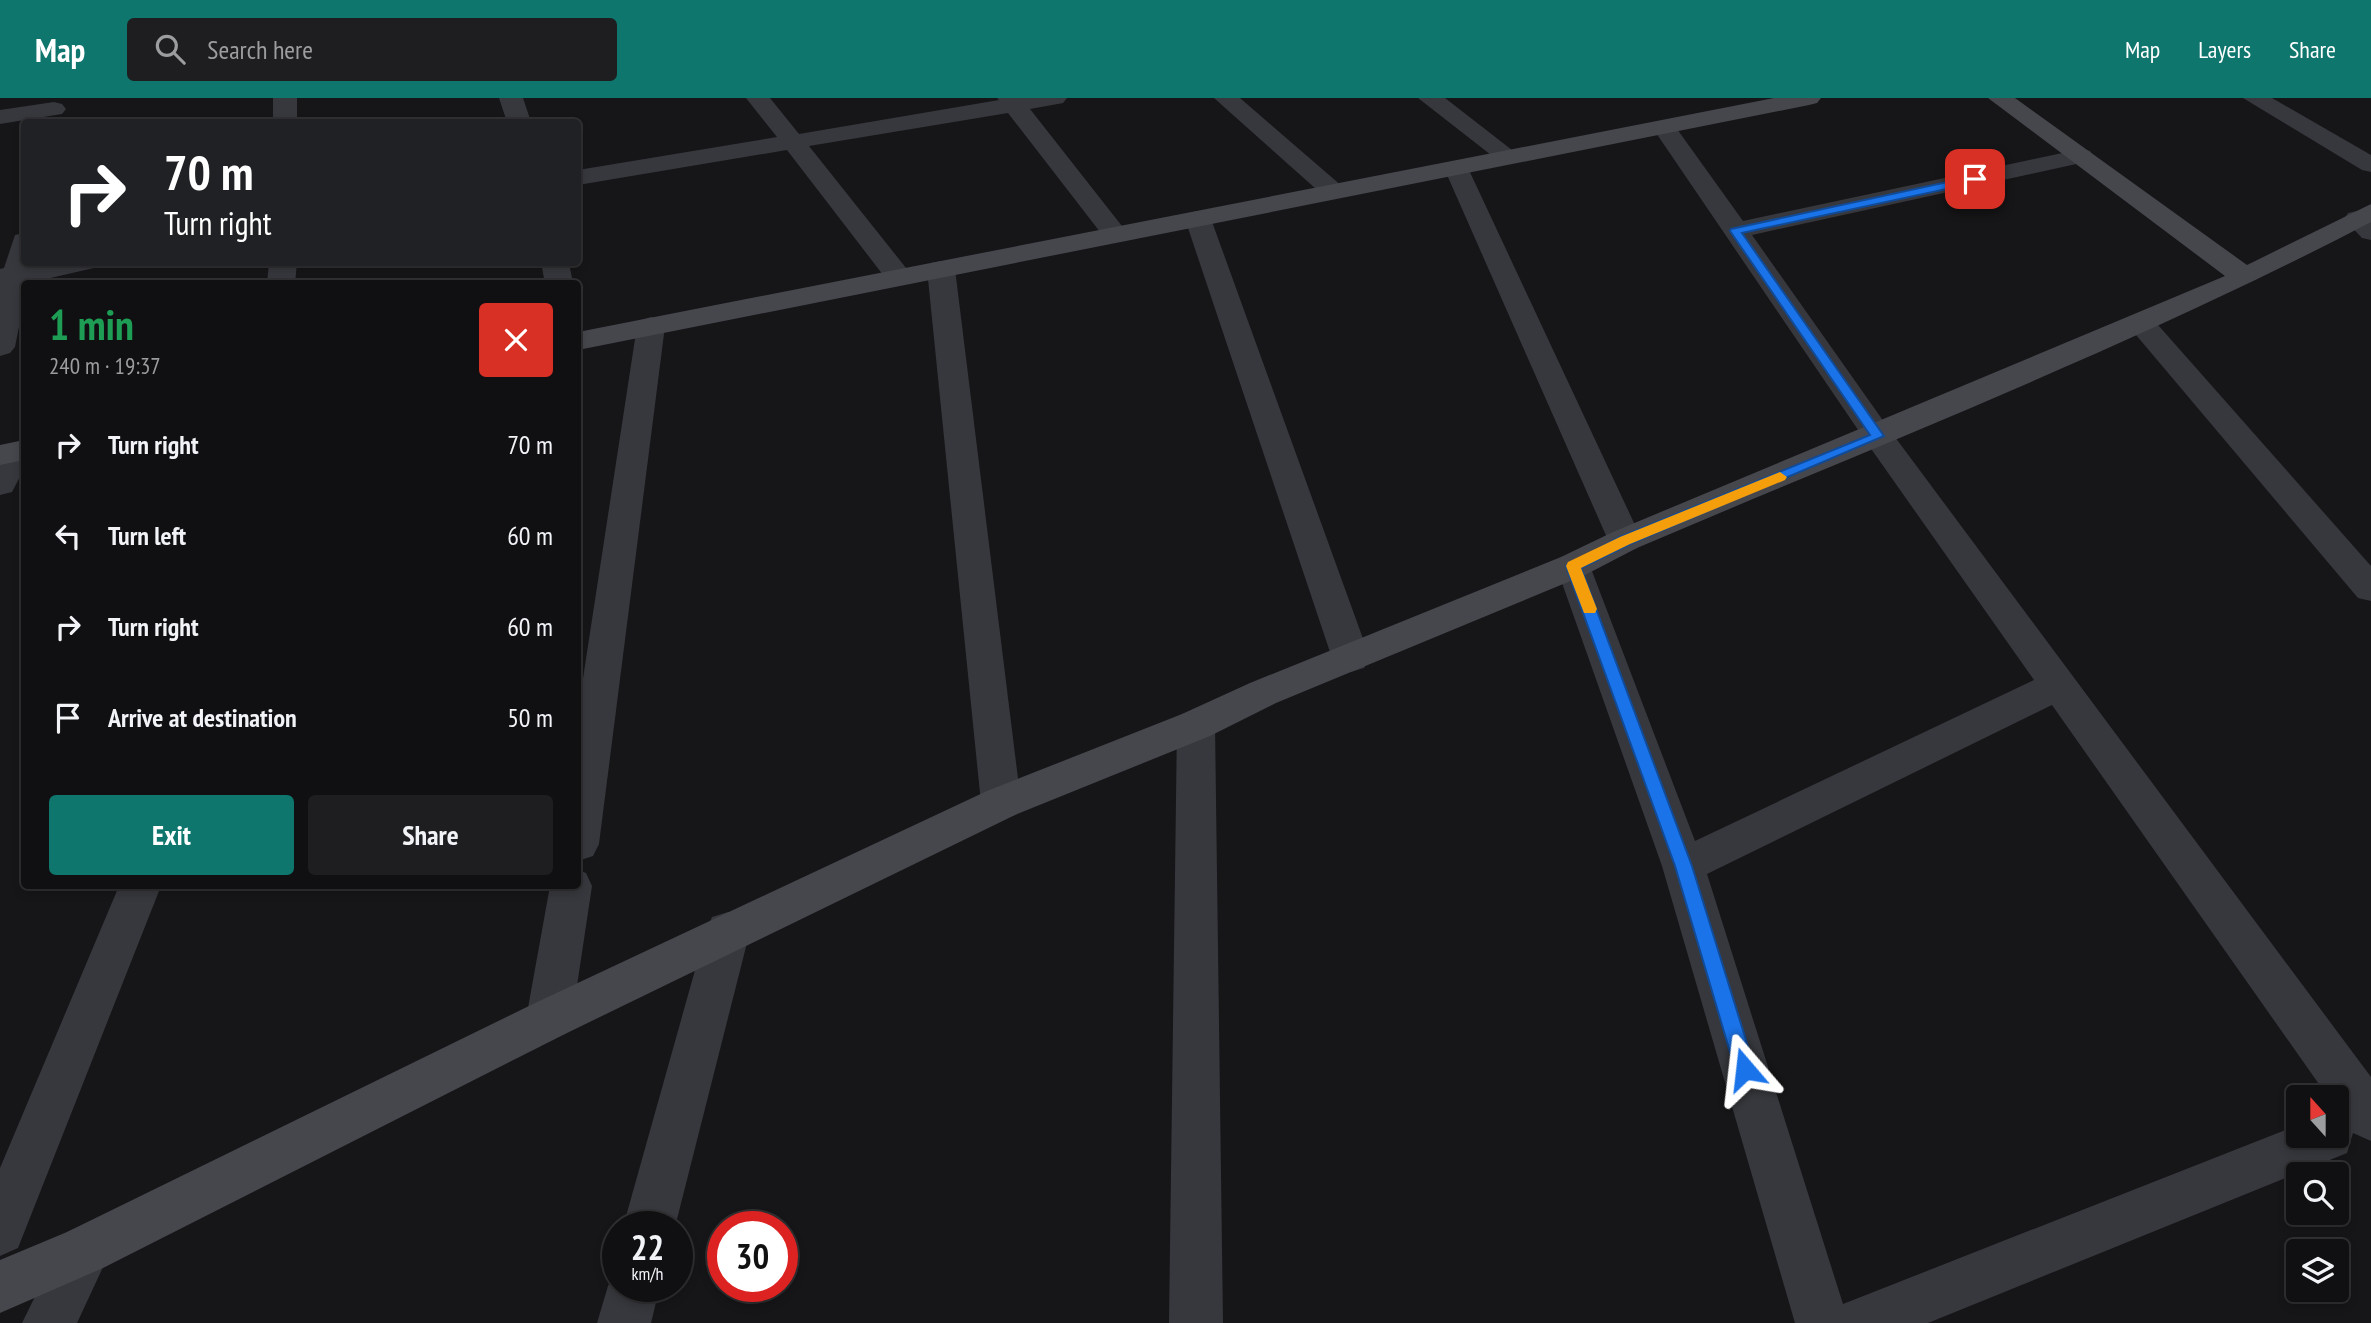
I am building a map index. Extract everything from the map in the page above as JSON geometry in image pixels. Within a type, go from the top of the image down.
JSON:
[{"type":"street","points":[[285,98],[285,119]]},
{"type":"street","points":[[511,98],[518,119]]},
{"type":"street","points":[[758,98],[900,278]]},
{"type":"street","points":[[581,177],[1012,101],[1055,98]]},
{"type":"street","points":[[1226,98],[1334,192]]},
{"type":"street","points":[[1430,98],[1509,157]]},
{"type":"street","points":[[581,340],[1509,157],[1666,115],[1696,121],[1809,98]]},
{"type":"street","points":[[2000,98],[2245,277]]},
{"type":"street","points":[[2255,98],[2371,165]]},
{"type":"street","points":[[1012,101],[1116,235]]},
{"type":"street","points":[[0,117],[54,110]]},
{"type":"street","points":[[1666,115],[1735,231],[1878,436],[2371,1118],[2349,1127]]},
{"type":"street","points":[[1735,231],[2081,156]]},
{"type":"street","points":[[1456,168],[1625,540]]},
{"type":"street","points":[[1198,219],[1351,658]]},
{"type":"street","points":[[0,1287],[85,1250],[728,931],[1001,803],[1196,725],[1263,693],[1573,566],[1625,540],[1878,436],[2141,323],[2366,221]]},
{"type":"street","points":[[0,347],[9,276],[21,248]]},
{"type":"street","points":[[9,276],[63,266]]},
{"type":"street","points":[[941,269],[1001,803]]},
{"type":"street","points":[[2141,323],[2371,589]]},
{"type":"street","points":[[581,823],[651,327]]},
{"type":"street","points":[[0,484],[14,452]]},
{"type":"street","points":[[1573,566],[1684,866],[1822,1323]]},
{"type":"street","points":[[1684,866],[2057,687]]},
{"type":"street","points":[[1196,725],[1196,1323]]},
{"type":"street","points":[[0,1230],[138,889]]},
{"type":"street","points":[[549,1019],[571,889]]},
{"type":"street","points":[[653,1211],[728,931]]},
{"type":"street","points":[[1861,1323],[2300,1148]]},
{"type":"street","points":[[49,1323],[85,1250]]},
{"type":"street","points":[[624,1323],[630,1302]]},
{"type":"slow traffic","points":[[1589,609],[1573,566],[1625,540],[1780,477]]},
{"type":"route","points":[[1745,1069],[1684,866],[1573,566],[1625,540],[1878,436],[1735,231],[1975,179]]}]
